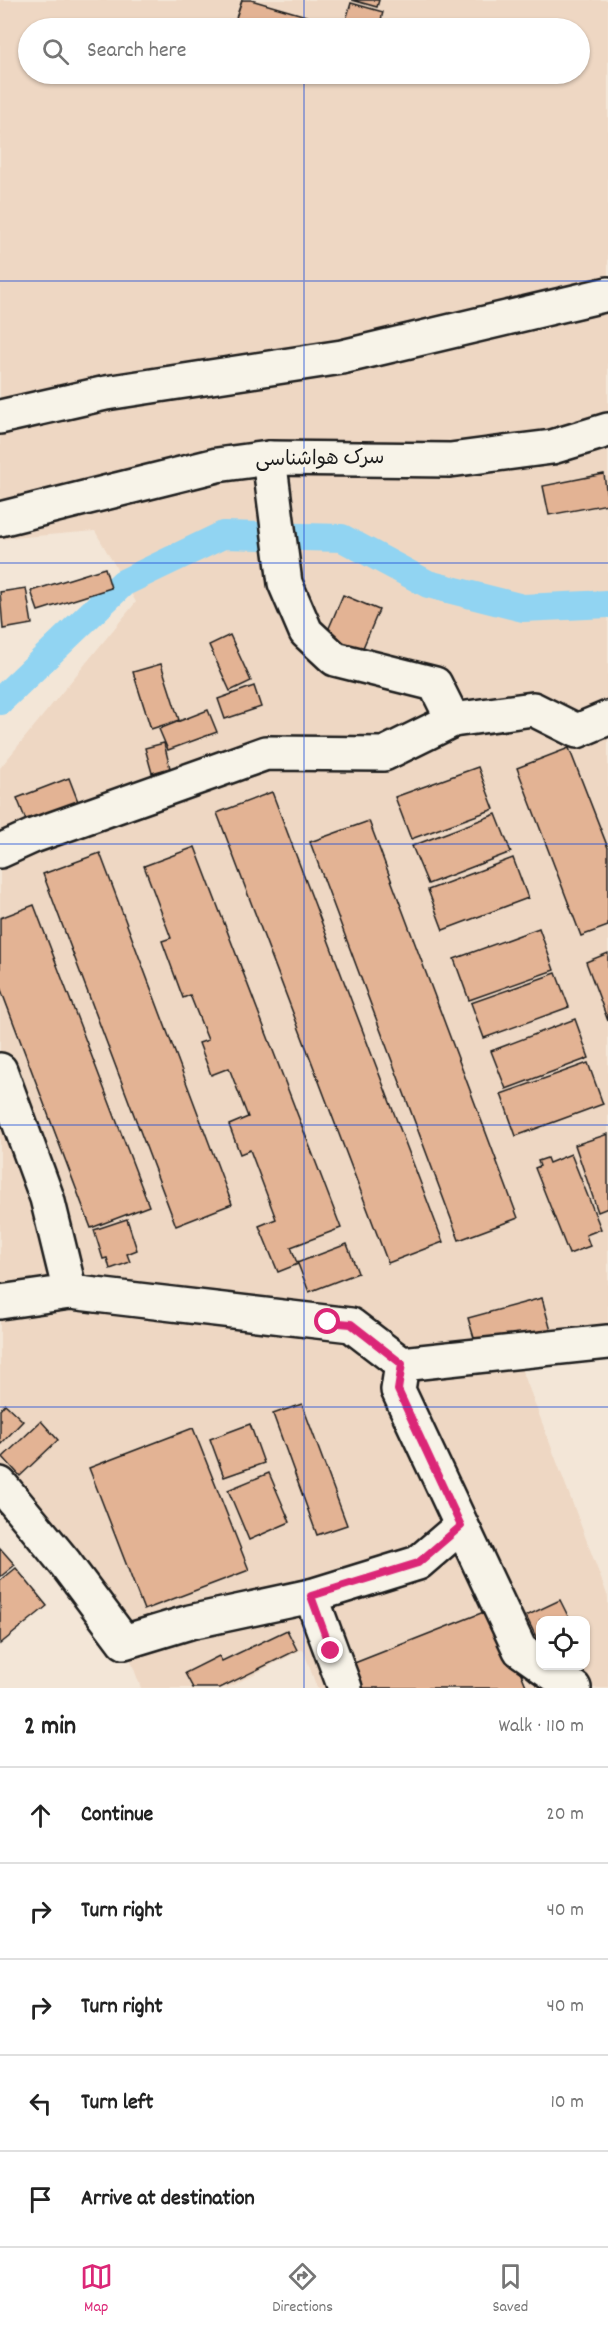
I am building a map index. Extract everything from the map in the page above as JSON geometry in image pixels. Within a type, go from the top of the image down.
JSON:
[{"type":"street","points":[[0,417],[106,393],[342,357],[608,294]]},
{"type":"street","name":"سرک هواشناسی","points":[[0,519],[217,465],[269,458],[450,460],[552,447],[608,430]]},
{"type":"street","points":[[269,458],[285,583],[306,632],[335,659],[435,684],[453,720]]},
{"type":"street","points":[[0,851],[33,836],[266,753],[384,754],[453,720],[533,709],[577,731],[608,718]]},
{"type":"street","points":[[0,1070],[47,1198],[70,1292]]},
{"type":"street","points":[[0,1302],[70,1292],[351,1324],[402,1364],[608,1342]]},
{"type":"street","points":[[402,1364],[398,1390],[520,1650],[536,1661]]},
{"type":"street","points":[[0,1485],[65,1563],[124,1642],[190,1622],[311,1596],[418,1563],[461,1526]]},
{"type":"street","points":[[311,1596],[345,1688]]},
{"type":"street","points":[[548,1670],[574,1688]]},
{"type":"shaded area","points":[[0,0],[608,0],[608,1342],[515,1351],[608,1597],[608,1688],[317,1688],[303,1649],[227,1688],[141,1688],[124,1642],[0,1484],[0,768],[136,602],[95,531],[0,539]]},
{"type":"building","points":[[242,0],[251,0],[313,18],[236,18]]},
{"type":"building","points":[[352,0],[379,0],[377,7]]},
{"type":"building","points":[[351,3],[383,12],[382,18],[347,18]]},
{"type":"building","points":[[604,474],[608,504],[549,515],[543,486]]},
{"type":"building","points":[[105,568],[111,588],[38,611],[31,591]]},
{"type":"building","points":[[26,588],[32,624],[3,629],[0,592]]},
{"type":"building","points":[[343,595],[379,610],[362,650],[326,635]]},
{"type":"building","points":[[230,635],[251,681],[230,691],[209,645]]},
{"type":"building","points":[[161,664],[179,720],[151,729],[133,672]]},
{"type":"building","points":[[254,686],[261,707],[225,719],[218,699]]},
{"type":"building","points":[[208,710],[217,732],[168,750],[159,729]]},
{"type":"building","points":[[164,743],[170,768],[152,773],[145,748]]},
{"type":"building","points":[[569,748],[608,848],[608,926],[581,936],[517,768]]},
{"type":"building","points":[[478,767],[494,809],[411,839],[395,797]]},
{"type":"building","points":[[69,778],[79,804],[27,823],[17,798]]},
{"type":"building","points":[[272,792],[443,1242],[388,1263],[217,813]]},
{"type":"building","points":[[496,814],[511,852],[428,884],[412,846]]},
{"type":"building","points":[[369,821],[518,1218],[459,1240],[310,842]]},
{"type":"building","points":[[195,847],[341,1228],[291,1247],[297,1263],[347,1244],[358,1273],[309,1292],[298,1264],[278,1272],[259,1226],[276,1219],[250,1150],[240,1154],[229,1125],[248,1117],[229,1068],[211,1075],[199,1043],[208,1040],[190,995],[183,998],[162,941],[171,938],[144,866]]},
{"type":"building","points":[[100,853],[232,1204],[176,1226],[43,874]]},
{"type":"building","points":[[513,858],[528,898],[443,930],[428,890]]},
{"type":"building","points":[[34,905],[149,1206],[91,1228],[0,987],[0,918]]},
{"type":"building","points":[[539,928],[554,970],[469,1000],[454,959]]},
{"type":"building","points":[[608,953],[608,1021],[586,962]]},
{"type":"building","points":[[556,973],[569,1007],[484,1038],[471,1003]]},
{"type":"building","points":[[575,1019],[589,1058],[506,1089],[491,1051]]},
{"type":"building","points":[[588,1063],[603,1104],[516,1136],[501,1094]]},
{"type":"building","points":[[608,1134],[608,1208],[598,1212],[575,1145]]},
{"type":"building","points":[[571,1154],[601,1229],[586,1235],[590,1246],[569,1254],[535,1168],[540,1166],[538,1161],[547,1158],[549,1163]]},
{"type":"building","points":[[127,1219],[137,1250],[127,1254],[130,1262],[110,1269],[107,1258],[103,1259],[94,1230]]},
{"type":"building","points":[[542,1298],[551,1331],[478,1351],[468,1318]]},
{"type":"building","points":[[5,1404],[23,1421],[0,1445],[0,1410]]},
{"type":"building","points":[[302,1404],[347,1525],[317,1535],[273,1414]]},
{"type":"building","points":[[41,1421],[58,1440],[20,1476],[3,1457]]},
{"type":"building","points":[[250,1424],[264,1463],[224,1477],[210,1439]]},
{"type":"building","points":[[193,1428],[249,1570],[144,1610],[89,1468]]},
{"type":"building","points":[[269,1473],[290,1522],[249,1540],[228,1490]]},
{"type":"building","points":[[0,1548],[15,1565],[0,1577]]},
{"type":"building","points":[[16,1568],[47,1606],[0,1644],[0,1581]]},
{"type":"building","points":[[560,1600],[568,1616],[536,1616],[536,1637],[526,1616]]},
{"type":"building","points":[[494,1608],[527,1688],[361,1688],[352,1664]]},
{"type":"building","points":[[287,1630],[297,1650],[220,1688],[193,1688],[185,1673],[219,1656],[222,1661]]},
{"type":"waterway","points":[[0,701],[123,583],[223,535],[342,538],[428,584],[523,608],[608,604]]},
{"type":"route","points":[[328,1322],[351,1324],[402,1364],[398,1390],[461,1526],[418,1563],[311,1596],[331,1651]]}]
